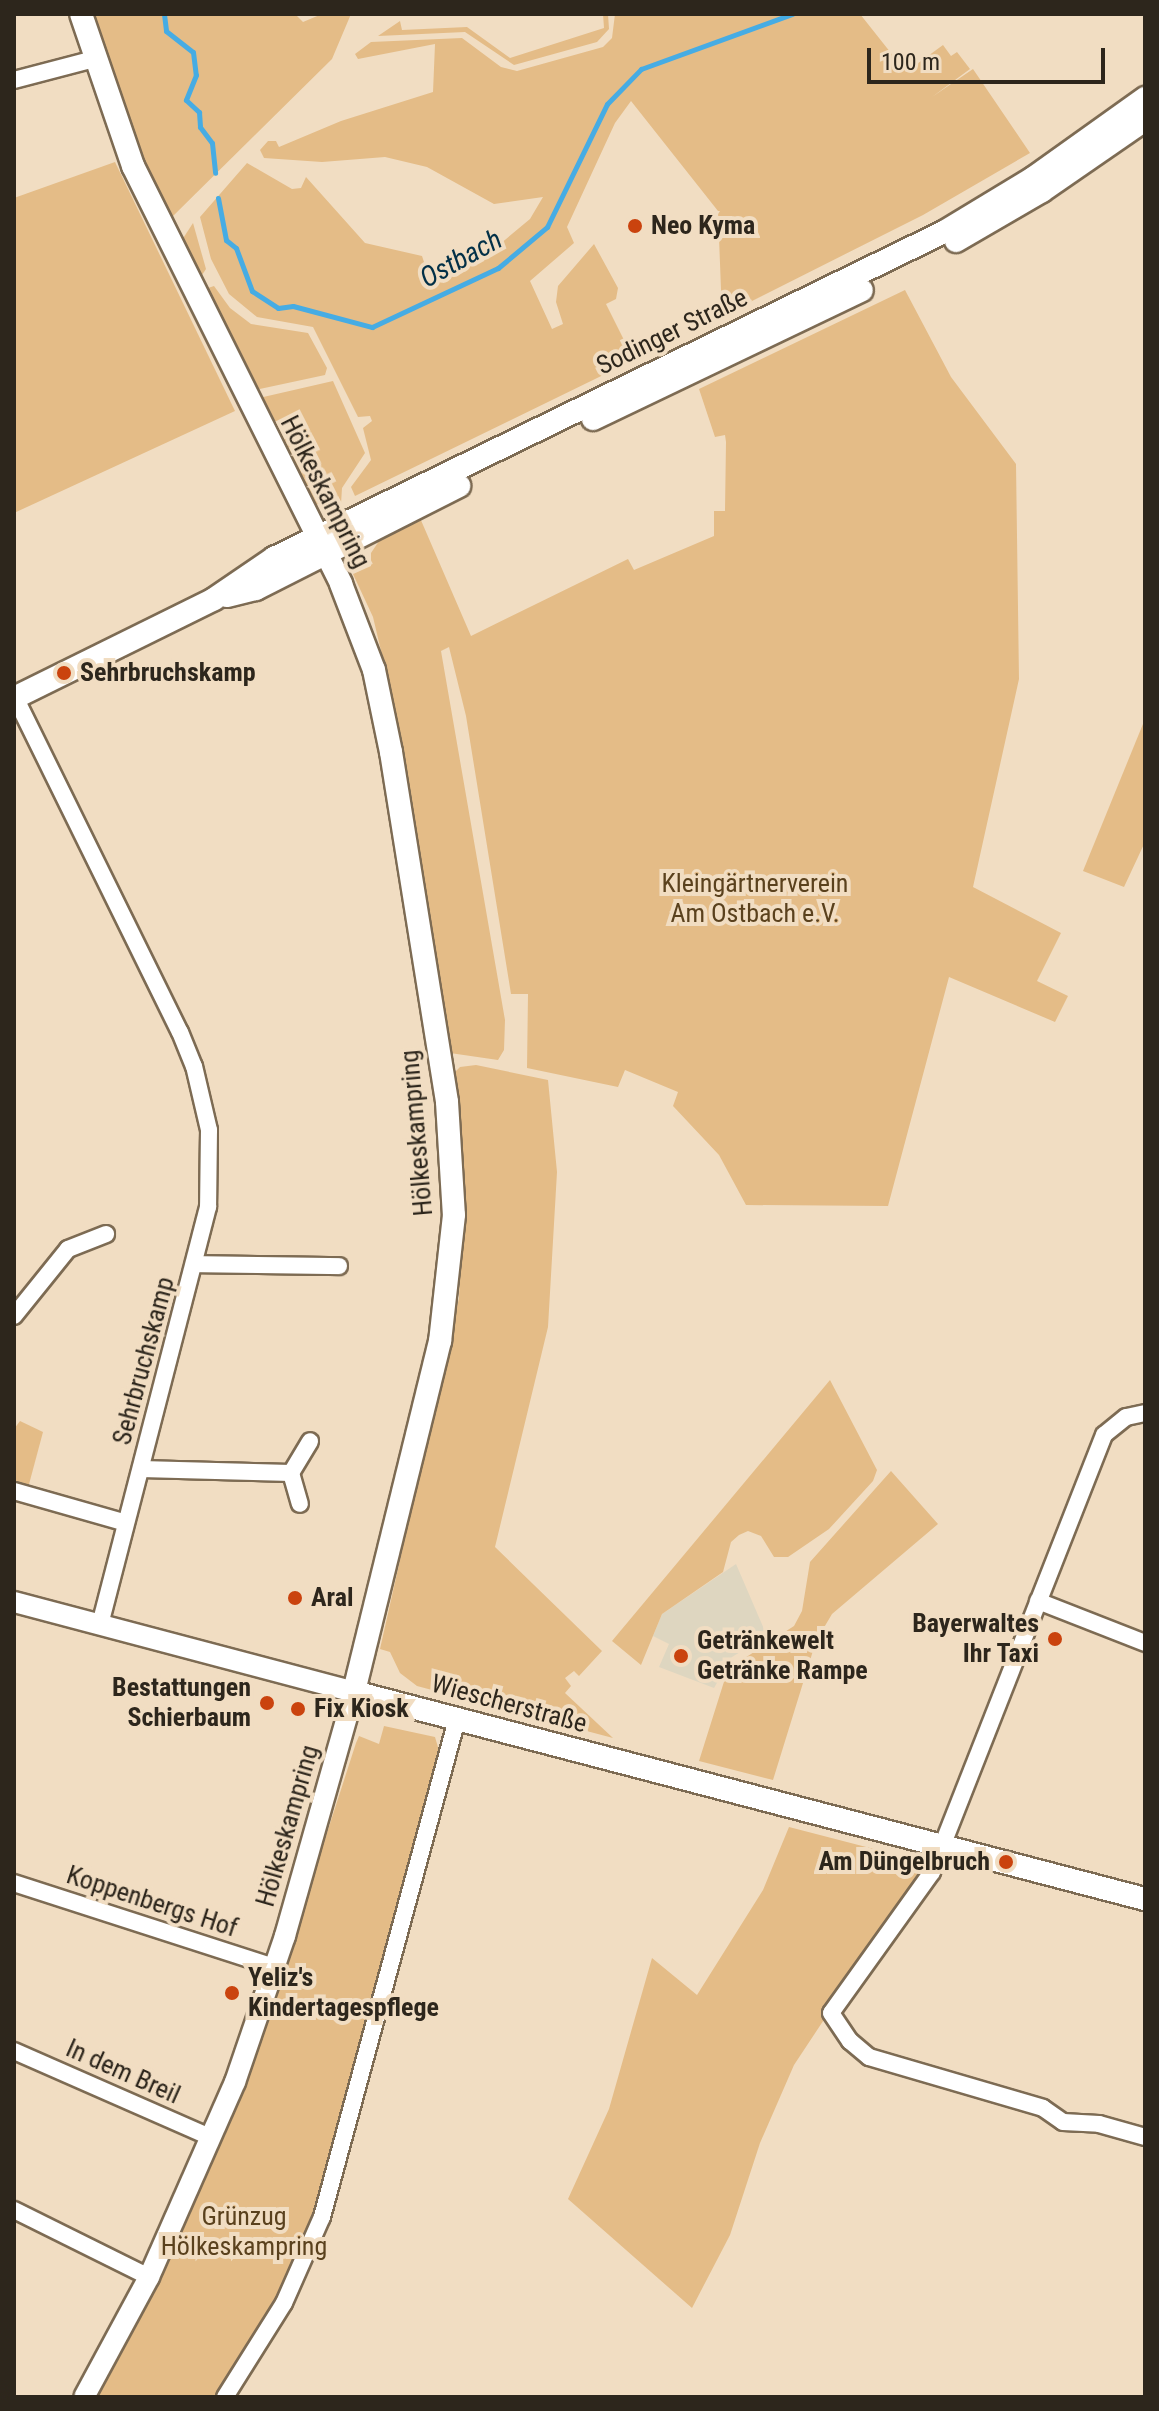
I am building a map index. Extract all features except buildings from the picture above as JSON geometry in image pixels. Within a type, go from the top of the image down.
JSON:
[{"type":"main road","name":"Hölkeskampring","points":[[81,14],[133,166],[242,392],[322,545],[382,697],[444,1077],[453,1173],[451,1268],[440,1341],[354,1692]]},
{"type":"main road","name":"Sodinger Straße","points":[[15,697],[214,599],[256,589],[322,545],[944,232],[1033,178],[1145,98]]},
{"type":"main road","name":"Sodinger Straße","points":[[322,545],[950,245],[1042,191],[1145,120]]},
{"type":"main road","name":"Wiescherstraße","points":[[354,1692],[1145,1899]]},
{"type":"street","points":[[14,80],[94,59]]},
{"type":"street","name":"Sehrbruchskamp","points":[[15,697],[194,1066],[209,1130],[208,1207],[100,1625]]},
{"type":"street","points":[[14,1316],[68,1249],[106,1234]]},
{"type":"street","name":"Sehrbruchskamp","points":[[194,1264],[339,1266]]},
{"type":"street","points":[[1145,1413],[1126,1417],[1104,1435],[943,1847],[906,1911],[831,2013],[850,2041],[869,2057],[1043,2108],[1063,2122],[1099,2124],[1145,2137]]},
{"type":"street","points":[[300,1504],[291,1473],[310,1441]]},
{"type":"street","name":"Sehrbruchskamp","points":[[141,1469],[291,1473]]},
{"type":"street","points":[[14,1491],[126,1523]]},
{"type":"street","points":[[1038,1601],[1145,1643]]},
{"type":"street","name":"Wiescherstraße","points":[[14,1602],[354,1692]]},
{"type":"street","name":"Hölkeskampring","points":[[84,2397],[149,2277],[212,2138],[274,1967],[354,1692]]},
{"type":"street","points":[[225,2397],[284,2303],[322,2217],[457,1719]]},
{"type":"street","name":"Koppenbergs Hof","points":[[14,1883],[274,1967]]},
{"type":"street","name":"In dem Breil","points":[[14,2051],[212,2138]]},
{"type":"street","points":[[14,2210],[149,2277]]},
{"type":"shaded area","points":[[736,1564],[767,1636],[732,1657],[714,1688],[659,1667],[669,1644],[653,1636],[662,1614]]},
{"type":"green space","points":[[94,14],[295,14],[303,22],[322,14],[351,14],[332,59],[172,217],[146,169]]},
{"type":"green space","points":[[603,14],[608,14],[609,29],[597,42],[514,65],[465,32],[378,36],[400,21],[402,30],[467,27],[510,58],[604,28]]},
{"type":"green space","points":[[615,14],[860,14],[906,72],[943,45],[951,56],[957,52],[970,69],[932,97],[973,69],[1030,153],[923,215],[722,316],[718,211],[631,101],[615,123],[567,227],[574,243],[530,281],[552,329],[563,324],[556,302],[558,286],[594,244],[618,288],[616,299],[606,304],[634,360],[355,496],[351,487],[371,460],[363,428],[372,421],[370,416],[358,417],[313,327],[257,317],[229,294],[211,259],[200,217],[247,163],[292,189],[301,188],[306,177],[365,243],[422,256],[430,280],[494,249],[530,219],[543,197],[494,204],[427,167],[385,157],[322,162],[264,158],[260,150],[268,141],[276,141],[279,147],[341,121],[433,92],[435,44],[358,59],[355,54],[371,42],[462,38],[501,67],[517,71],[603,47],[612,38]]},
{"type":"green space","points":[[115,162],[235,411],[14,513],[14,198]]},
{"type":"green space","points":[[193,223],[206,269],[200,278],[182,240]]},
{"type":"green space","points":[[214,286],[230,308],[251,324],[308,333],[327,368],[325,375],[255,390],[205,289]]},
{"type":"green space","name":"Kleingärtnerverein Am Ostbach e.V.","points":[[905,290],[951,377],[1016,464],[1019,679],[973,887],[1061,933],[1037,981],[1068,996],[1055,1022],[949,977],[888,1206],[746,1205],[719,1155],[673,1106],[678,1092],[625,1070],[618,1087],[527,1068],[528,994],[511,994],[466,716],[449,647],[441,651],[505,1020],[504,1050],[498,1060],[450,1053],[396,714],[373,617],[353,574],[371,566],[371,553],[381,538],[420,518],[471,636],[628,559],[634,570],[714,536],[714,511],[725,511],[726,442],[725,435],[715,437],[699,389]]},
{"type":"green space","points":[[333,381],[365,453],[342,488],[341,504],[334,506],[329,499],[314,506],[259,398]]},
{"type":"green space","points":[[1145,719],[1145,842],[1124,887],[1083,871]]},
{"type":"green space","points":[[476,1065],[548,1080],[557,1172],[548,1327],[495,1547],[602,1651],[579,1676],[574,1671],[565,1678],[571,1686],[565,1693],[613,1738],[417,1686],[400,1673],[390,1652],[380,1649],[459,1298],[464,1180],[453,1074],[460,1067]]},
{"type":"green space","points":[[830,1380],[877,1470],[873,1481],[829,1529],[788,1557],[774,1557],[761,1536],[748,1531],[739,1535],[731,1542],[723,1572],[662,1614],[641,1665],[612,1641]]},
{"type":"green space","points":[[20,1421],[43,1432],[28,1488],[14,1481],[14,1429]]},
{"type":"green space","points":[[891,1471],[938,1524],[832,1614],[816,1641],[773,1780],[699,1761],[728,1669],[794,1626],[802,1611],[810,1562]]},
{"type":"green space","name":"Grünzug Hölkeskampring","points":[[384,1726],[435,1737],[440,1754],[312,2221],[273,2309],[220,2397],[96,2397],[176,2242],[248,2078],[359,1736],[379,1744]]},
{"type":"green space","points":[[789,1827],[924,1862],[923,1870],[794,2065],[760,2143],[730,2235],[692,2308],[568,2199],[609,2109],[652,1958],[697,1995],[763,1890]]},
{"type":"waterway","name":"Ostbach","points":[[164,14],[166,31],[193,52],[196,75],[186,100],[199,112],[200,127],[212,143],[215,173]]},
{"type":"waterway","name":"Ostbach","points":[[218,198],[226,240],[236,248],[252,291],[278,308],[293,306],[372,327],[498,268],[547,227],[607,104],[641,69],[792,14]]},
{"type":"place","name":"Neo Kyma","points":[[635,226]]},
{"type":"place","name":"Sehrbruchskamp","points":[[64,673]]},
{"type":"place","name":"Aral","points":[[295,1598]]},
{"type":"place","name":"Bayerwaltes Ihr Taxi","points":[[1055,1639]]},
{"type":"place","name":"Getränkewelt Getränke Rampe","points":[[681,1656]]},
{"type":"place","name":"Bestattungen Schierbaum","points":[[267,1703]]},
{"type":"place","name":"Fix Kiosk","points":[[298,1709]]},
{"type":"place","name":"Am Düngelbruch","points":[[1006,1862]]},
{"type":"place","name":"Yeliz's Kindertagespflege","points":[[232,1993]]}]
